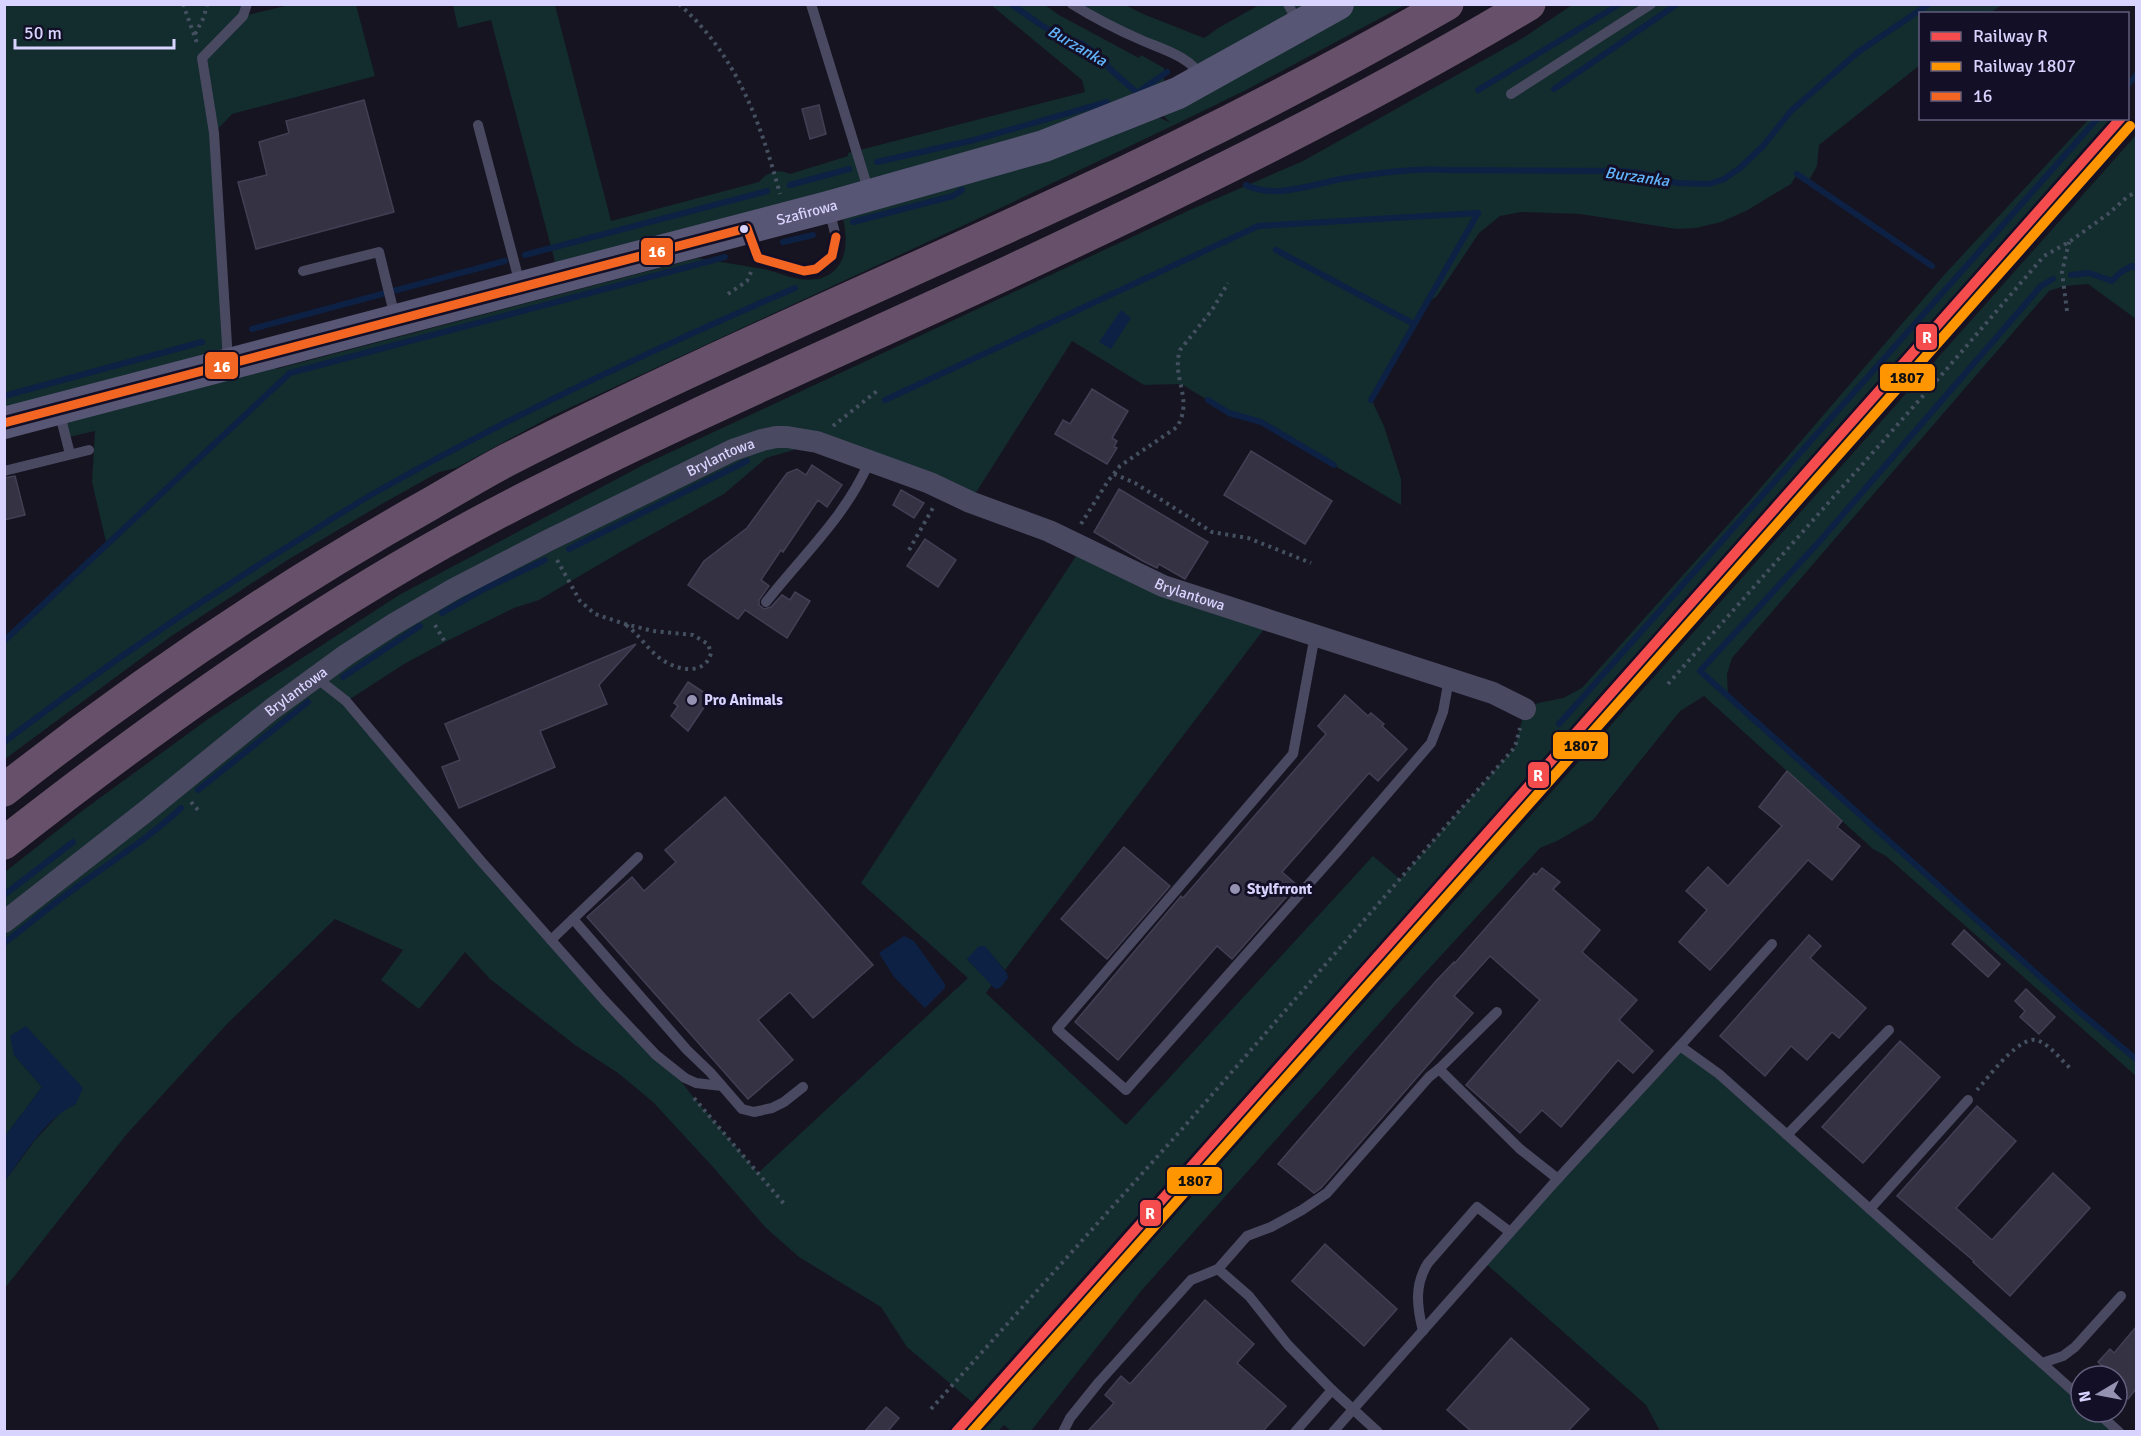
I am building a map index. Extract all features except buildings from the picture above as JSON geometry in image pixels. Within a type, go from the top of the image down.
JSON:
[{"type":"highway","points":[[4,790],[75,734],[212,637],[356,545],[506,461],[668,382],[1182,145],[1296,87],[1447,4]]},
{"type":"highway","points":[[4,843],[103,766],[236,672],[376,581],[527,497],[686,420],[994,279],[1181,190],[1385,87],[1529,4]]},
{"type":"street","name":"Szafirowa","points":[[4,423],[828,207],[1044,146],[1151,105],[1203,80],[1294,15],[1338,4]]},
{"type":"street","name":"Brylantowa","points":[[4,922],[311,680],[423,606],[547,541],[746,444],[762,440],[787,437],[817,442],[1027,522],[1162,586],[1493,693],[1525,709]]},
{"type":"lane","points":[[228,364],[214,133],[202,58],[243,16],[247,4]]},
{"type":"lane","points":[[811,4],[870,195]]},
{"type":"lane","points":[[1072,4],[1175,55],[1192,65],[1203,80]]},
{"type":"lane","points":[[1511,94],[1651,4]]},
{"type":"lane","points":[[478,126],[521,287]]},
{"type":"lane","points":[[747,228],[758,258],[804,271],[816,270],[832,256],[836,237],[828,207]]},
{"type":"lane","points":[[303,271],[379,252],[396,320]]},
{"type":"lane","points":[[58,409],[70,454]]},
{"type":"lane","points":[[4,471],[89,450]]},
{"type":"lane","points":[[766,602],[838,518],[860,483],[869,462]]},
{"type":"lane","points":[[1315,635],[1293,754],[1057,1029],[1126,1089],[1431,743],[1443,712],[1449,679]]},
{"type":"lane","points":[[311,680],[323,683],[346,701],[481,861],[639,1038],[672,1069],[696,1083],[722,1086]]},
{"type":"lane","points":[[551,940],[638,857]]},
{"type":"lane","points":[[573,919],[687,1050],[742,1109],[754,1112],[784,1102],[803,1087]]},
{"type":"lane","points":[[1334,1431],[1510,1232],[1772,944]]},
{"type":"lane","points":[[1063,1431],[1070,1418],[1099,1382],[1191,1280],[1218,1269],[1247,1236],[1302,1210],[1327,1193],[1429,1077],[1497,1012]]},
{"type":"lane","points":[[1787,1135],[1888,1030]]},
{"type":"lane","points":[[1680,1046],[1719,1074],[2069,1387]]},
{"type":"lane","points":[[1438,1068],[1520,1149],[1558,1179]]},
{"type":"lane","points":[[1870,1209],[1968,1100]]},
{"type":"lane","points":[[1423,1331],[1417,1297],[1422,1273],[1477,1207],[1510,1232]]},
{"type":"lane","points":[[1218,1269],[1249,1296],[1288,1345],[1332,1390],[1378,1431]]},
{"type":"lane","points":[[2042,1363],[2063,1356],[2075,1347],[2121,1296]]},
{"type":"lane","points":[[1295,1431],[1332,1390]]},
{"type":"path","points":[[183,4],[202,58]]},
{"type":"path","points":[[194,35],[204,17],[207,4]]},
{"type":"path","points":[[679,4],[712,39],[749,98],[766,146],[786,218]]},
{"type":"path","points":[[1668,684],[2044,256],[2069,242],[2136,192]]},
{"type":"path","points":[[2067,311],[2062,272],[2069,242]]},
{"type":"path","points":[[728,294],[747,280],[758,258]]},
{"type":"path","points":[[1071,541],[1120,466],[1170,433],[1182,419],[1185,399],[1178,369],[1180,350],[1212,310],[1228,283]]},
{"type":"path","points":[[817,442],[829,429],[877,391]]},
{"type":"path","points":[[1113,474],[1135,483],[1212,532],[1248,538],[1311,563]]},
{"type":"path","points":[[909,550],[942,489]]},
{"type":"path","points":[[547,541],[568,583],[580,602],[588,609],[603,618],[626,625],[653,631],[693,635],[708,644],[710,659],[703,666],[692,670],[673,665],[656,654],[626,625]]},
{"type":"path","points":[[931,1409],[1177,1135],[1515,747],[1525,709]]},
{"type":"path","points":[[1968,1100],[2021,1043],[2031,1039],[2041,1041],[2071,1068]]},
{"type":"path","points":[[672,1069],[785,1205]]},
{"type":"green space","points":[[5,5],[247,5],[244,16],[289,5],[356,5],[375,76],[232,114],[214,133],[228,363],[272,352],[276,369],[698,258],[767,270],[799,279],[813,280],[824,277],[833,272],[844,255],[846,244],[843,219],[1046,161],[1158,117],[1171,123],[1151,105],[1198,71],[1072,5],[1125,5],[1204,38],[1259,5],[1405,5],[1246,90],[1174,125],[552,416],[456,468],[439,472],[286,561],[170,637],[5,759],[5,641],[107,546],[92,482],[95,431],[69,437],[61,408],[5,423]]},
{"type":"green space","points":[[453,5],[555,5],[611,221],[759,182],[773,172],[781,171],[790,174],[848,156],[848,153],[1085,92],[1082,80],[991,5],[1045,5],[1059,15],[1139,58],[1141,55],[1164,68],[1164,83],[1110,107],[989,150],[559,277],[491,20],[458,28]]},
{"type":"green space","points":[[1572,5],[2002,5],[1992,12],[1919,12],[1919,66],[1819,145],[1817,166],[1808,182],[1797,174],[1791,184],[1746,211],[1721,222],[1696,228],[1677,229],[1580,214],[1521,212],[1500,216],[1479,233],[1437,296],[1425,305],[1371,399],[1384,426],[1401,479],[1401,505],[1261,422],[1229,413],[1181,384],[1144,385],[1072,341],[970,502],[798,438],[794,450],[766,458],[724,494],[539,600],[514,608],[404,664],[347,701],[481,861],[672,1069],[758,1173],[968,978],[861,883],[1082,547],[1271,620],[1005,970],[984,946],[967,959],[992,985],[986,993],[1126,1125],[1373,856],[1400,879],[1515,747],[1525,709],[1538,703],[1563,698],[1582,688],[1751,499],[1944,275],[2088,120],[2111,120],[972,1402],[907,1347],[881,1307],[799,1257],[765,1227],[653,1102],[618,1073],[575,1045],[490,979],[465,952],[419,1009],[381,980],[403,950],[335,919],[227,1024],[126,1135],[5,1288],[5,1181],[35,1140],[63,1110],[76,1104],[14,1055],[42,1087],[5,1136],[5,872],[82,811],[208,719],[399,595],[645,464],[1192,209],[1303,161],[1523,38]]},
{"type":"green space","points":[[2136,135],[2136,319],[2088,284],[2064,286],[2049,291],[1732,658],[1727,674],[1728,696],[2076,1009],[2136,1059],[2136,1076],[1886,856],[1873,849],[1704,696],[1680,711],[1593,820],[1540,848],[1402,998],[1142,1290],[1031,1431],[1011,1431],[1004,1425],[998,1431],[982,1432]]},
{"type":"green space","points":[[1680,1046],[2069,1387],[2069,1424],[2111,1424],[2119,1431],[1660,1431],[1646,1405],[1484,1262]]},
{"type":"water","points":[[1121,310],[1131,318],[1111,349],[1099,342]]},
{"type":"water","points":[[904,936],[914,941],[945,984],[945,988],[925,1008],[894,977],[879,953]]},
{"type":"water","points":[[979,946],[985,946],[1007,973],[1008,978],[1000,988],[995,989],[967,959]]},
{"type":"water","points":[[26,1026],[83,1088],[76,1104],[45,1127],[5,1181],[5,1136],[42,1087],[14,1055],[10,1036]]},
{"type":"waterway","name":"Burzanka","points":[[1011,4],[1061,37],[1081,43],[1104,59],[1109,68],[1137,93],[1167,72]]},
{"type":"waterway","points":[[1478,90],[1620,4]]},
{"type":"waterway","points":[[1554,89],[1677,4]]},
{"type":"waterway","name":"Burzanka","points":[[1246,185],[1270,191],[1283,191],[1347,178],[1408,170],[1624,171],[1641,173],[1677,183],[1709,184],[1724,179],[1740,168],[1763,146],[1791,111],[1858,52],[1929,4]]},
{"type":"waterway","points":[[2129,84],[2136,75]]},
{"type":"waterway","points":[[877,162],[974,140],[1107,102]]},
{"type":"waterway","points":[[1559,724],[2096,120]]},
{"type":"waterway","points":[[790,185],[849,169]]},
{"type":"waterway","points":[[1797,174],[1932,266]]},
{"type":"waterway","points":[[853,222],[953,196],[962,190]]},
{"type":"waterway","points":[[525,255],[767,191]]},
{"type":"waterway","points":[[885,400],[1258,226],[1478,213]]},
{"type":"waterway","points":[[1371,400],[1478,213]]},
{"type":"waterway","points":[[783,242],[813,235]]},
{"type":"waterway","points":[[1276,250],[1414,324]]},
{"type":"waterway","points":[[4,641],[290,373],[725,257]]},
{"type":"waterway","points":[[252,329],[505,261]]},
{"type":"waterway","points":[[2071,275],[2089,273],[2112,281],[2132,266],[2136,268]]},
{"type":"waterway","points":[[2053,279],[2041,286],[1819,542],[1700,671],[2076,1009],[2136,1059]]},
{"type":"waterway","points":[[4,742],[177,618],[378,491],[584,384],[795,288]]},
{"type":"waterway","points":[[4,396],[202,342]]},
{"type":"waterway","points":[[1208,400],[1229,413],[1261,422],[1334,465]]},
{"type":"waterway","points":[[569,549],[747,461]]},
{"type":"waterway","points":[[442,613],[484,589],[545,560]]},
{"type":"waterway","points":[[343,677],[420,626]]},
{"type":"waterway","points":[[198,790],[308,702]]},
{"type":"waterway","points":[[4,943],[181,808]]},
{"type":"waterway","points":[[4,895],[73,842]]},
{"type":"rail line","name":"R","points":[[956,1432],[2119,120]]},
{"type":"rail line","name":"1807","points":[[972,1432],[2130,126]]},
{"type":"transit line","name":"16","points":[[4,423],[747,228],[758,258],[804,271],[816,269],[832,256],[836,237]]},
{"type":"place","name":"Pro Animals","points":[[692,700]]},
{"type":"place","name":"Stylfrront","points":[[1235,889]]}]
